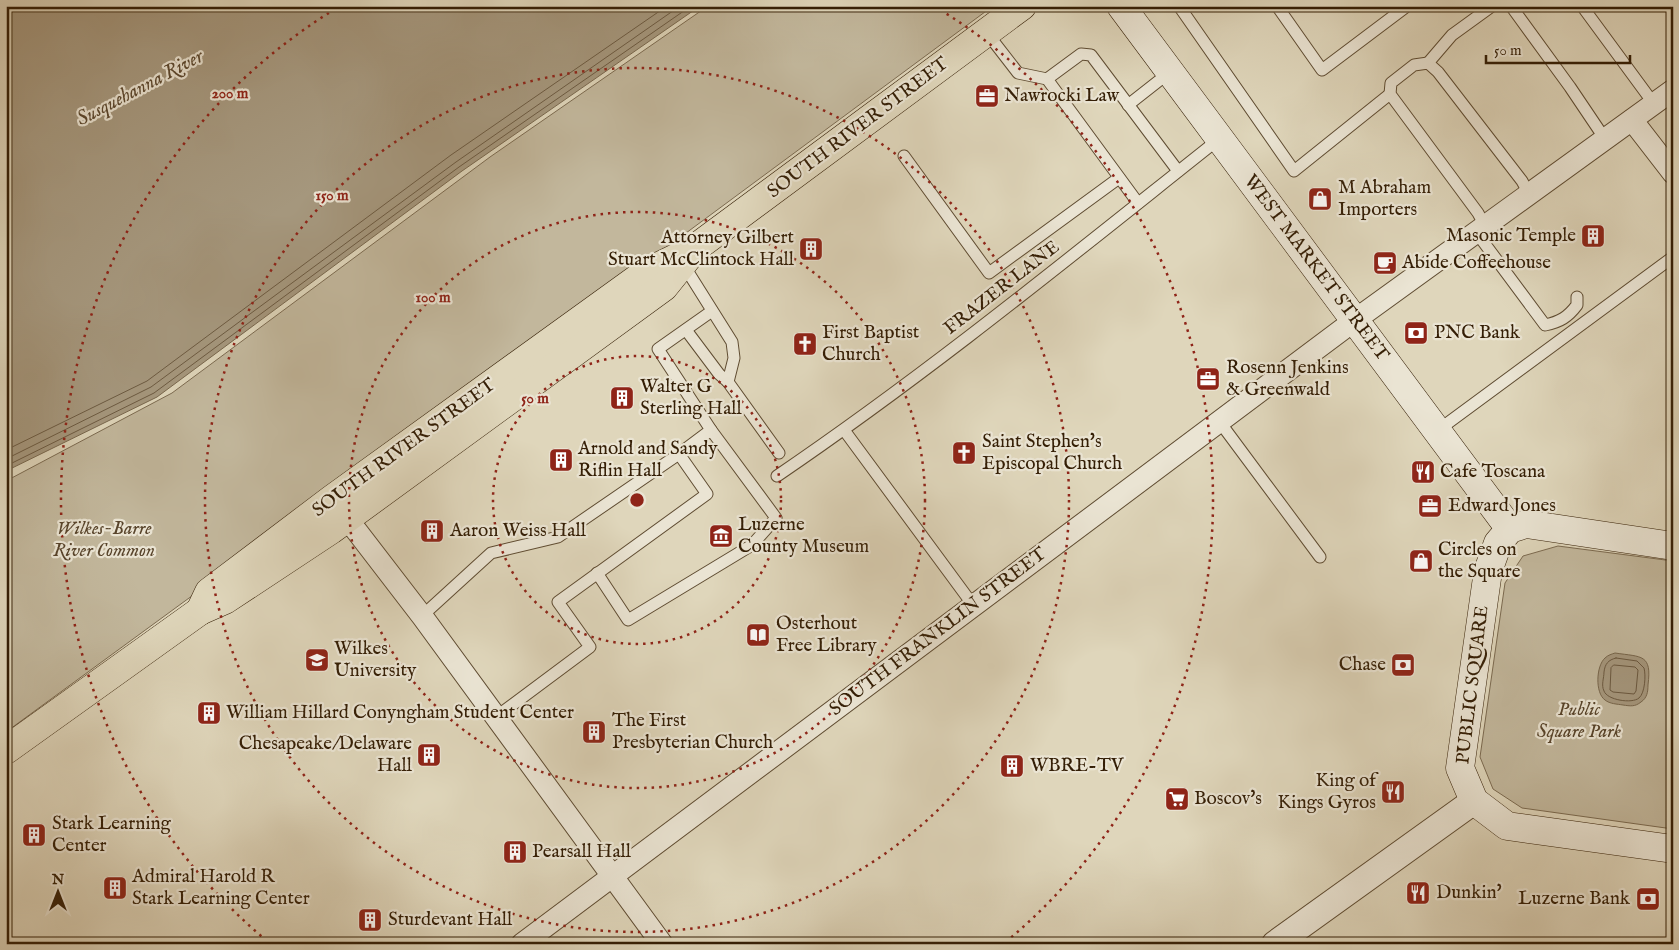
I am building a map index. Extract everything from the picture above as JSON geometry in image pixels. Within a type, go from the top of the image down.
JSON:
[{"type":"main road","name":"SOUTH RIVER STREET","points":[[6,750],[200,611],[224,600],[340,509],[664,288],[688,257],[1022,6]]},
{"type":"main road","name":"WEST MARKET STREET","points":[[1121,6],[1510,529]]},
{"type":"main road","points":[[1510,529],[1526,524],[1673,546]]},
{"type":"main road","name":"PUBLIC SQUARE","points":[[1510,529],[1498,543],[1488,571],[1460,768],[1474,801],[1507,826],[1673,850]]},
{"type":"street","name":"SOUTH FRANKLIN STREET","points":[[522,944],[1355,320],[1673,90]]},
{"type":"street","points":[[1632,120],[1673,173]]},
{"type":"street","points":[[340,509],[422,616],[662,944]]},
{"type":"street","points":[[1275,944],[1474,801]]},
{"type":"lane","points":[[1178,6],[1294,171],[1390,94]]},
{"type":"lane","points":[[1277,6],[1322,70],[1407,6]]},
{"type":"lane","points":[[1492,6],[1475,11],[1428,63],[1414,66],[1391,83],[1390,94],[1478,213],[1480,229],[1545,325],[1557,323],[1569,316],[1577,305],[1577,297]]},
{"type":"lane","points":[[1511,6],[1605,139]]},
{"type":"lane","points":[[1582,6],[1654,104]]},
{"type":"lane","points":[[987,32],[1018,73],[1047,79],[1138,203]]},
{"type":"lane","points":[[1047,79],[1081,54],[1091,55],[1178,171]]},
{"type":"lane","points":[[1428,63],[1522,181],[1529,194]]},
{"type":"lane","points":[[1128,105],[1170,72]]},
{"type":"lane","name":"FRAZER LANE","points":[[777,476],[844,430],[1003,310],[1220,139]]},
{"type":"lane","points":[[904,156],[989,273],[1119,178]]},
{"type":"lane","points":[[688,257],[712,311],[732,342],[734,358],[728,382]]},
{"type":"lane","points":[[1437,431],[1673,257]]},
{"type":"lane","points":[[597,573],[628,620],[752,545],[776,518],[711,430],[658,348],[712,311]]},
{"type":"lane","points":[[686,330],[719,374],[728,382],[779,453]]},
{"type":"lane","points":[[1220,421],[1320,557]]},
{"type":"lane","points":[[422,616],[492,553],[558,537],[711,430]]},
{"type":"lane","points":[[844,430],[974,605]]},
{"type":"lane","points":[[496,717],[590,647],[558,602],[707,494],[678,454]]},
{"type":"green space","name":"Wilkes-Barre River Common","points":[[708,6],[993,6],[517,358],[6,732],[6,481],[172,393],[490,157]]},
{"type":"green space","name":"Public Square Park","points":[[1558,546],[1673,561],[1673,829],[1522,808],[1493,789],[1480,757],[1505,583],[1523,556]]},
{"type":"water","name":"Susquehanna River","points":[[6,6],[700,6],[462,171],[157,397],[6,471]]},
{"type":"water","points":[[1615,653],[1632,655],[1646,662],[1649,675],[1647,692],[1645,699],[1637,705],[1614,704],[1602,697],[1598,686],[1598,673],[1605,658]]},
{"type":"place","name":"Nawrocki Law","points":[[987,96]]},
{"type":"place","name":"M Abraham Importers","points":[[1320,199]]},
{"type":"place","name":"Masonic Temple","points":[[1593,236]]},
{"type":"place","name":"Attorney Gilbert Stuart McClintock Hall","points":[[811,249]]},
{"type":"place","name":"Abide Coffeehouse","points":[[1385,263]]},
{"type":"place","name":"PNC Bank","points":[[1416,333]]},
{"type":"place","name":"First Baptist Church","points":[[805,344]]},
{"type":"place","name":"Rosenn Jenkins & Greenwald","points":[[1208,379]]},
{"type":"place","name":"Walter G Sterling Hall","points":[[622,398]]},
{"type":"place","name":"Saint Stephen's Episcopal Church","points":[[964,453]]},
{"type":"place","name":"Arnold and Sandy Riflin Hall","points":[[561,460]]},
{"type":"place","name":"Cafe Toscana","points":[[1423,472]]},
{"type":"place","name":"Edward Jones","points":[[1430,506]]},
{"type":"place","name":"Aaron Weiss Hall","points":[[432,531]]},
{"type":"place","name":"Luzerne County Museum","points":[[721,536]]},
{"type":"place","name":"Circles on the Square","points":[[1421,561]]},
{"type":"place","name":"Osterhout Free Library","points":[[758,635]]},
{"type":"place","name":"Wilkes University","points":[[317,660]]},
{"type":"place","name":"Chase","points":[[1403,665]]},
{"type":"place","name":"William Hillard Conyngham Student Center","points":[[209,713]]},
{"type":"place","name":"The First Presbyterian Church","points":[[594,732]]},
{"type":"place","name":"Chesapeake/Delaware Hall","points":[[429,755]]},
{"type":"place","name":"WBRE-TV","points":[[1012,766]]},
{"type":"place","name":"King of Kings Gyros","points":[[1393,792]]},
{"type":"place","name":"Boscov's","points":[[1177,799]]},
{"type":"place","name":"Stark Learning Center","points":[[34,835]]},
{"type":"place","name":"Pearsall Hall","points":[[515,852]]},
{"type":"place","name":"Admiral Harold R Stark Learning Center","points":[[115,888]]},
{"type":"place","name":"Dunkin'","points":[[1418,893]]},
{"type":"place","name":"Luzerne Bank","points":[[1648,899]]},
{"type":"place","name":"Sturdevant Hall","points":[[370,920]]}]
